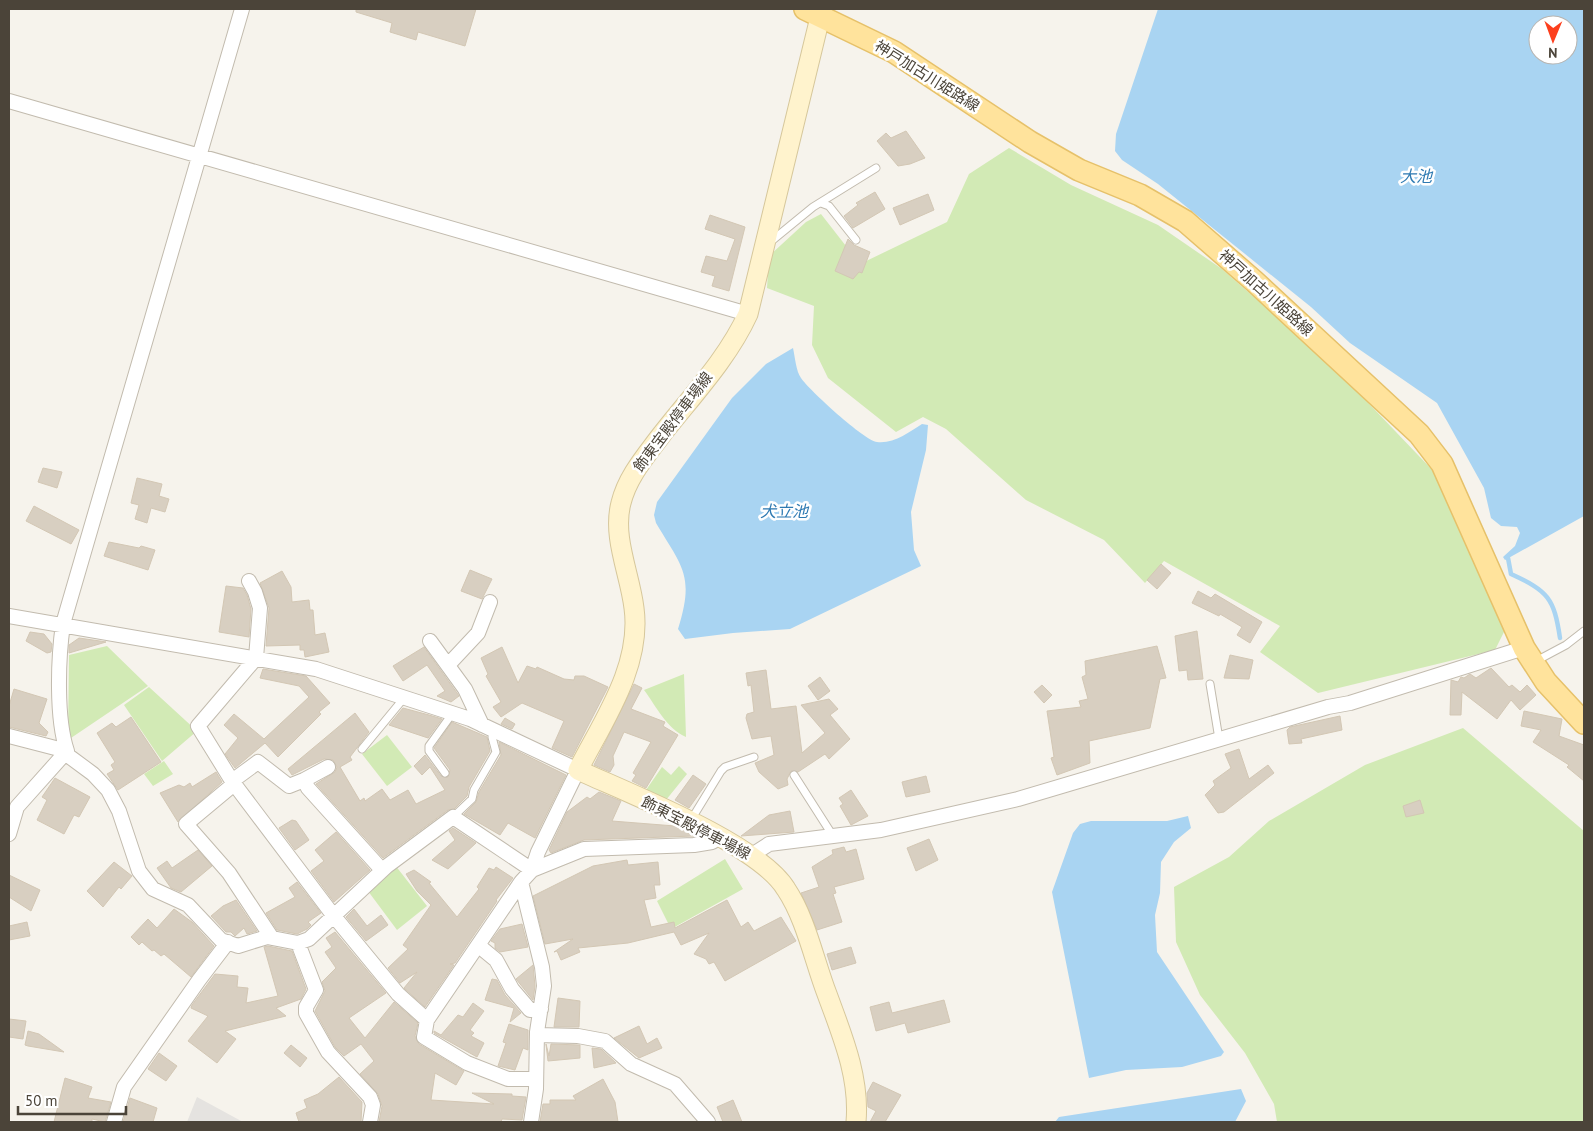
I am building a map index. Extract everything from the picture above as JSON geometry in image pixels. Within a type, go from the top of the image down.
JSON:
[{"type":"main road","name":"飾東宝殿停車場線","points":[[816,11],[748,314],[730,346],[643,459],[627,484],[620,504],[619,533],[635,609],[634,636],[626,676],[578,770],[690,823],[752,855],[785,886],[798,908],[809,947],[845,1042],[856,1088],[856,1122]]},
{"type":"main road","name":"神戸加古川姫路線","points":[[816,11],[894,52],[1030,142],[1079,170],[1140,195],[1185,221],[1254,281],[1419,434],[1442,464],[1529,655],[1546,682],[1584,723]]},
{"type":"street","points":[[242,9],[63,624],[60,644],[61,732],[67,751],[66,754],[93,774],[108,790],[119,812],[139,871],[153,888],[188,905],[221,940],[238,946],[268,937],[298,943],[309,938],[382,870],[452,817],[532,870]]},
{"type":"street","points":[[9,101],[748,314]]},
{"type":"street","points":[[249,581],[256,592],[260,608],[256,658],[198,726],[233,783],[332,915],[398,994],[427,1020]]},
{"type":"street","points":[[449,664],[478,633],[490,602]]},
{"type":"street","points":[[9,616],[316,669],[452,714],[488,728],[578,770],[538,852],[532,870],[521,882],[427,1020],[424,1037],[467,1063],[508,1079],[536,1079]]},
{"type":"street","points":[[430,641],[449,664],[488,728]]},
{"type":"street","points":[[752,855],[769,844],[881,830],[1018,799],[1328,707],[1350,703],[1529,655]]},
{"type":"street","points":[[9,736],[67,751]]},
{"type":"street","points":[[9,834],[17,807],[67,751]]},
{"type":"street","points":[[272,938],[229,873],[186,824],[258,762],[289,786],[328,767]]},
{"type":"street","points":[[304,780],[308,788],[344,831],[382,870]]},
{"type":"street","points":[[532,870],[584,849],[694,845],[712,842],[719,838]]},
{"type":"street","points":[[521,882],[542,967],[544,986],[537,1035],[536,1079],[531,1122]]},
{"type":"street","points":[[114,1122],[124,1087],[198,980],[228,942]]},
{"type":"street","points":[[298,943],[316,990],[306,1007],[306,1013],[328,1052],[370,1097],[374,1104],[370,1122]]},
{"type":"street","points":[[478,946],[503,969],[512,989],[530,1010],[541,1009]]},
{"type":"street","points":[[537,1035],[578,1036],[605,1041],[631,1064],[675,1084],[708,1122]]},
{"type":"lane","points":[[764,246],[821,203],[876,168]]},
{"type":"lane","points":[[821,203],[829,206],[856,240]]},
{"type":"lane","points":[[1529,655],[1566,645],[1584,631]]},
{"type":"lane","points":[[1210,684],[1219,739]]},
{"type":"lane","points":[[362,749],[404,698]]},
{"type":"lane","points":[[445,773],[429,751],[429,746],[452,714]]},
{"type":"lane","points":[[452,817],[472,799],[474,790],[496,752],[488,728]]},
{"type":"lane","points":[[690,823],[721,771],[725,767],[754,757]]},
{"type":"lane","points":[[794,775],[833,836]]},
{"type":"green space","points":[[1009,148],[1071,185],[1158,225],[1222,269],[1333,366],[1439,477],[1506,628],[1495,650],[1318,693],[1260,652],[1280,626],[1164,561],[1145,583],[1104,540],[1026,500],[946,429],[923,417],[896,432],[828,378],[812,345],[814,306],[767,288],[769,256],[806,222],[821,214],[860,264],[947,222],[969,174]]},
{"type":"green space","points":[[107,646],[148,686],[68,740],[69,655]]},
{"type":"green space","points":[[684,674],[686,737],[673,729],[644,690]]},
{"type":"green space","points":[[149,687],[197,731],[162,761],[124,705]]},
{"type":"green space","points":[[1463,728],[1584,831],[1584,1122],[1277,1122],[1274,1104],[1245,1053],[1200,995],[1176,942],[1174,887],[1229,857],[1269,821],[1365,765]]},
{"type":"green space","points":[[387,735],[412,767],[387,786],[362,754]]},
{"type":"green space","points":[[164,761],[173,774],[153,786],[144,774]]},
{"type":"green space","points":[[679,766],[687,774],[666,800],[646,790],[662,767],[671,775]]},
{"type":"green space","points":[[725,859],[743,889],[671,929],[657,901]]},
{"type":"green space","points":[[395,865],[427,906],[397,930],[365,887]]},
{"type":"shaded area","points":[[197,1097],[243,1122],[187,1122]]},
{"type":"water","name":"大池","points":[[1158,9],[1584,9],[1584,516],[1505,560],[1503,557],[1515,546],[1520,533],[1517,527],[1501,526],[1491,518],[1484,488],[1437,403],[1350,343],[1311,307],[1158,184],[1122,160],[1115,151],[1116,134]]},
{"type":"water","name":"犬立池","points":[[793,348],[798,372],[806,384],[838,414],[871,439],[877,442],[889,441],[901,437],[922,424],[928,425],[926,450],[911,512],[914,550],[921,566],[790,629],[685,639],[678,629],[685,596],[683,572],[656,523],[654,515],[657,502],[732,398],[766,364]]},
{"type":"water","points":[[1188,816],[1191,828],[1174,842],[1161,862],[1160,893],[1155,915],[1157,952],[1224,1052],[1221,1056],[1182,1067],[1126,1070],[1089,1078],[1052,892],[1073,833],[1080,824],[1091,821],[1167,821]]},
{"type":"water","points":[[1241,1089],[1246,1101],[1235,1122],[1055,1122],[1059,1117]]},
{"type":"building","points":[[356,9],[476,9],[465,46],[418,32],[416,40],[390,32],[392,23],[356,12]]},
{"type":"building","points":[[906,131],[925,158],[898,166],[877,141],[886,133],[891,138]]},
{"type":"building","points":[[875,192],[885,209],[853,228],[844,216],[858,205],[856,203]]},
{"type":"building","points":[[928,194],[934,210],[900,225],[893,208]]},
{"type":"building","points":[[710,215],[745,227],[729,291],[712,286],[715,276],[701,272],[706,256],[727,261],[735,239],[705,229]]},
{"type":"building","points":[[848,239],[854,245],[870,252],[862,273],[859,272],[853,279],[835,271]]},
{"type":"building","points":[[43,468],[62,472],[57,488],[38,482]]},
{"type":"building","points":[[137,478],[162,484],[159,496],[169,499],[165,512],[151,508],[147,523],[135,519],[139,505],[131,503]]},
{"type":"building","points":[[34,506],[79,530],[71,544],[26,521]]},
{"type":"building","points":[[109,542],[139,548],[141,546],[155,550],[148,570],[104,556]]},
{"type":"building","points":[[1161,564],[1171,573],[1157,589],[1147,580]]},
{"type":"building","points":[[470,570],[492,579],[482,599],[461,591]]},
{"type":"building","points":[[282,571],[291,587],[292,602],[309,600],[310,610],[313,610],[315,635],[325,633],[329,652],[305,657],[304,650],[300,650],[300,645],[266,646],[269,608],[260,583]]},
{"type":"building","points":[[226,586],[243,588],[247,595],[251,609],[249,637],[219,632]]},
{"type":"building","points":[[1198,591],[1211,598],[1215,594],[1262,622],[1250,643],[1237,635],[1242,627],[1220,614],[1219,616],[1192,603]]},
{"type":"building","points":[[1197,631],[1203,679],[1188,680],[1187,670],[1179,671],[1175,636]]},
{"type":"building","points":[[30,632],[44,634],[52,644],[51,652],[47,653],[26,641]]},
{"type":"building","points":[[79,638],[106,642],[69,653],[69,645]]},
{"type":"building","points":[[1157,646],[1166,678],[1160,679],[1150,728],[1089,741],[1090,763],[1057,775],[1051,758],[1054,757],[1047,711],[1081,707],[1079,701],[1088,699],[1082,677],[1086,675],[1085,661]]},
{"type":"building","points":[[424,647],[459,696],[451,702],[437,696],[445,691],[427,665],[403,681],[393,666]]},
{"type":"building","points":[[502,647],[518,683],[527,666],[536,669],[537,667],[564,679],[574,680],[575,676],[584,676],[608,687],[572,757],[552,748],[564,721],[522,703],[501,717],[493,707],[501,702],[486,676],[488,674],[481,658]]},
{"type":"building","points":[[1230,655],[1253,660],[1249,679],[1224,678]]},
{"type":"building","points":[[1491,668],[1509,687],[1512,685],[1520,692],[1527,685],[1536,695],[1520,710],[1511,700],[1497,719],[1462,692],[1461,715],[1450,715],[1451,680],[1458,682],[1461,677],[1464,678],[1470,674],[1476,678]]},
{"type":"building","points":[[263,669],[306,676],[330,703],[319,712],[321,714],[278,757],[265,743],[235,768],[225,754],[238,738],[224,725],[234,714],[264,739],[309,697],[299,686],[260,678]]},
{"type":"building","points":[[766,670],[771,709],[796,706],[802,753],[825,733],[801,705],[829,699],[838,709],[830,715],[850,739],[829,759],[825,754],[798,772],[791,771],[787,779],[788,785],[778,789],[759,772],[755,763],[774,755],[771,736],[752,739],[746,718],[747,714],[754,712],[751,685],[748,686],[746,673]]},
{"type":"building","points":[[820,677],[830,691],[818,700],[808,686]]},
{"type":"building","points":[[634,684],[642,688],[631,709],[665,722],[663,726],[678,735],[646,788],[632,781],[636,775],[633,773],[651,742],[624,732],[613,756],[614,765],[610,772],[594,765]]},
{"type":"building","points":[[1042,685],[1052,695],[1044,703],[1034,692]]},
{"type":"building","points":[[14,689],[47,699],[39,723],[48,732],[46,736],[9,727],[9,706]]},
{"type":"building","points":[[403,708],[442,719],[428,738],[389,725]]},
{"type":"building","points":[[1524,711],[1562,719],[1559,736],[1584,745],[1584,781],[1567,767],[1569,765],[1533,742],[1541,730],[1521,726]]},
{"type":"building","points":[[355,713],[369,732],[350,757],[352,760],[340,767],[360,801],[364,798],[365,801],[382,789],[390,800],[408,790],[416,804],[445,790],[430,767],[422,775],[414,766],[425,755],[441,776],[448,777],[450,770],[434,748],[452,722],[487,737],[490,751],[469,787],[467,796],[454,809],[448,810],[383,858],[316,784],[335,772],[337,767],[333,760],[324,759],[292,775],[288,769]]},
{"type":"building","points":[[1340,716],[1342,730],[1301,739],[1302,743],[1289,744],[1287,730],[1290,727]]},
{"type":"building","points":[[131,717],[161,762],[118,790],[107,774],[114,770],[111,765],[115,762],[97,733],[112,723],[116,727]]},
{"type":"building","points":[[505,718],[515,724],[512,729],[501,724]]},
{"type":"building","points":[[499,742],[566,775],[535,838],[508,823],[500,835],[464,814],[476,802],[479,792],[501,755]]},
{"type":"building","points":[[1239,749],[1249,779],[1268,765],[1274,773],[1224,812],[1218,813],[1205,795],[1215,785],[1213,781],[1231,768],[1225,754]]},
{"type":"building","points":[[216,772],[222,782],[178,822],[160,793],[179,785],[184,787],[190,783],[192,787]]},
{"type":"building","points":[[693,775],[706,784],[689,808],[675,800]]},
{"type":"building","points":[[926,776],[930,792],[906,797],[902,782]]},
{"type":"building","points":[[55,778],[90,797],[79,817],[74,815],[64,834],[37,820],[47,800],[42,797]]},
{"type":"building","points":[[851,790],[868,816],[851,825],[840,806],[843,804],[839,798]]},
{"type":"building","points":[[599,792],[621,801],[612,821],[675,826],[694,836],[584,840],[551,853],[549,850],[567,812],[587,797],[590,799]]},
{"type":"building","points":[[1420,800],[1424,813],[1406,817],[1403,806]]},
{"type":"building","points":[[790,811],[794,832],[741,836],[769,815]]},
{"type":"building","points":[[292,820],[296,821],[309,840],[295,850],[279,828]]},
{"type":"building","points":[[453,828],[476,843],[448,869],[432,860],[455,840],[449,831]]},
{"type":"building","points":[[336,832],[370,870],[334,902],[311,871],[324,861],[315,850]]},
{"type":"building","points":[[929,839],[938,860],[916,871],[907,848]]},
{"type":"building","points":[[844,847],[846,852],[856,849],[864,879],[834,887],[836,893],[833,894],[842,922],[817,930],[801,893],[819,887],[812,867],[833,854],[832,850]]},
{"type":"building","points":[[198,850],[212,866],[181,892],[171,888],[157,868],[167,861],[172,868]]},
{"type":"building","points":[[627,860],[628,865],[658,862],[660,885],[654,885],[656,898],[644,900],[651,927],[674,922],[675,928],[727,900],[741,927],[748,922],[754,931],[781,917],[796,941],[725,981],[714,962],[709,964],[706,959],[694,954],[709,933],[681,945],[674,932],[628,943],[578,948],[580,952],[561,960],[557,951],[554,952],[573,939],[545,944],[533,896],[593,866]]},
{"type":"building","points":[[114,862],[132,876],[121,889],[119,887],[103,907],[87,891]]},
{"type":"building","points":[[496,867],[513,878],[496,900],[455,963],[450,964],[454,965],[425,1007],[404,988],[417,972],[400,983],[388,968],[408,949],[403,945],[431,905],[417,891],[406,874],[414,870],[431,882],[429,883],[457,917],[479,889],[477,887],[489,868],[494,870]]},
{"type":"building","points":[[9,875],[40,890],[31,911],[9,897]]},
{"type":"building","points":[[297,882],[321,913],[308,922],[311,925],[307,929],[297,934],[277,930],[266,913],[295,897],[289,888]]},
{"type":"building","points":[[236,900],[257,931],[247,934],[244,928],[235,936],[231,932],[226,932],[211,916],[223,906]]},
{"type":"building","points":[[174,909],[192,922],[214,946],[191,977],[164,954],[161,956],[142,942],[139,945],[131,937],[148,919],[157,928]]},
{"type":"building","points":[[354,909],[367,926],[381,915],[388,925],[366,941],[346,917]]},
{"type":"building","points":[[27,922],[30,936],[9,940],[9,926]]},
{"type":"building","points":[[522,924],[528,947],[500,952],[495,948],[495,943],[491,941],[500,929]]},
{"type":"building","points":[[335,932],[386,993],[349,1018],[365,1038],[394,1002],[418,1023],[415,1036],[419,1044],[464,1071],[456,1085],[435,1073],[431,1100],[494,1104],[472,1093],[512,1094],[512,1096],[526,1097],[522,1120],[502,1119],[501,1122],[379,1122],[382,1106],[378,1094],[360,1074],[374,1061],[361,1044],[344,1056],[335,1047],[315,1011],[325,991],[322,982],[336,968],[325,952],[332,947],[326,938]]},
{"type":"building","points":[[268,946],[292,951],[306,989],[301,999],[276,1008],[286,1016],[225,1031],[236,1039],[217,1063],[188,1041],[208,1016],[191,1008],[192,1005],[215,974],[238,976],[237,987],[248,988],[246,1003],[278,996],[264,947]]},
{"type":"building","points":[[851,947],[856,963],[832,970],[827,954]]},
{"type":"building","points":[[533,965],[535,986],[533,1000],[516,979]]},
{"type":"building","points":[[492,979],[497,980],[505,995],[521,1013],[510,1022],[514,1008],[485,1000]]},
{"type":"building","points":[[558,998],[580,1001],[579,1027],[554,1027]]},
{"type":"building","points":[[944,1000],[950,1022],[908,1033],[905,1023],[876,1031],[870,1007],[889,1002],[892,1013]]},
{"type":"building","points":[[473,1003],[484,1011],[470,1030],[474,1033],[471,1036],[484,1043],[477,1057],[434,1033],[434,1031],[441,1035],[458,1015],[463,1017]]},
{"type":"building","points":[[9,1019],[26,1021],[23,1039],[9,1037]]},
{"type":"building","points":[[509,1024],[528,1030],[528,1050],[523,1048],[515,1070],[498,1066],[506,1043],[503,1042]]},
{"type":"building","points":[[639,1026],[647,1044],[657,1038],[662,1048],[639,1058],[614,1038]]},
{"type":"building","points":[[28,1031],[39,1034],[64,1052],[25,1045]]},
{"type":"building","points":[[546,1044],[549,1056],[551,1044],[580,1045],[580,1058],[548,1061]]},
{"type":"building","points":[[291,1045],[307,1058],[300,1067],[284,1053]]},
{"type":"building","points":[[592,1048],[601,1049],[616,1063],[594,1068]]},
{"type":"building","points":[[159,1053],[177,1066],[166,1081],[148,1069]]},
{"type":"building","points":[[339,1077],[362,1102],[361,1122],[299,1122],[296,1113],[307,1108],[304,1100],[318,1094]]},
{"type":"building","points":[[65,1078],[92,1087],[88,1098],[111,1102],[105,1122],[92,1119],[92,1122],[54,1122]]},
{"type":"building","points":[[603,1079],[615,1102],[618,1122],[540,1122],[543,1104],[550,1104],[550,1100],[576,1100],[573,1096]]},
{"type":"building","points":[[873,1082],[901,1095],[885,1122],[870,1122],[876,1111],[868,1107],[867,1093]]},
{"type":"building","points":[[130,1098],[157,1108],[153,1122],[123,1122]]},
{"type":"building","points":[[733,1100],[742,1122],[723,1122],[717,1107]]},
{"type":"waterway","points":[[1508,558],[1511,574],[1541,591],[1547,597],[1555,614],[1560,638]]}]
